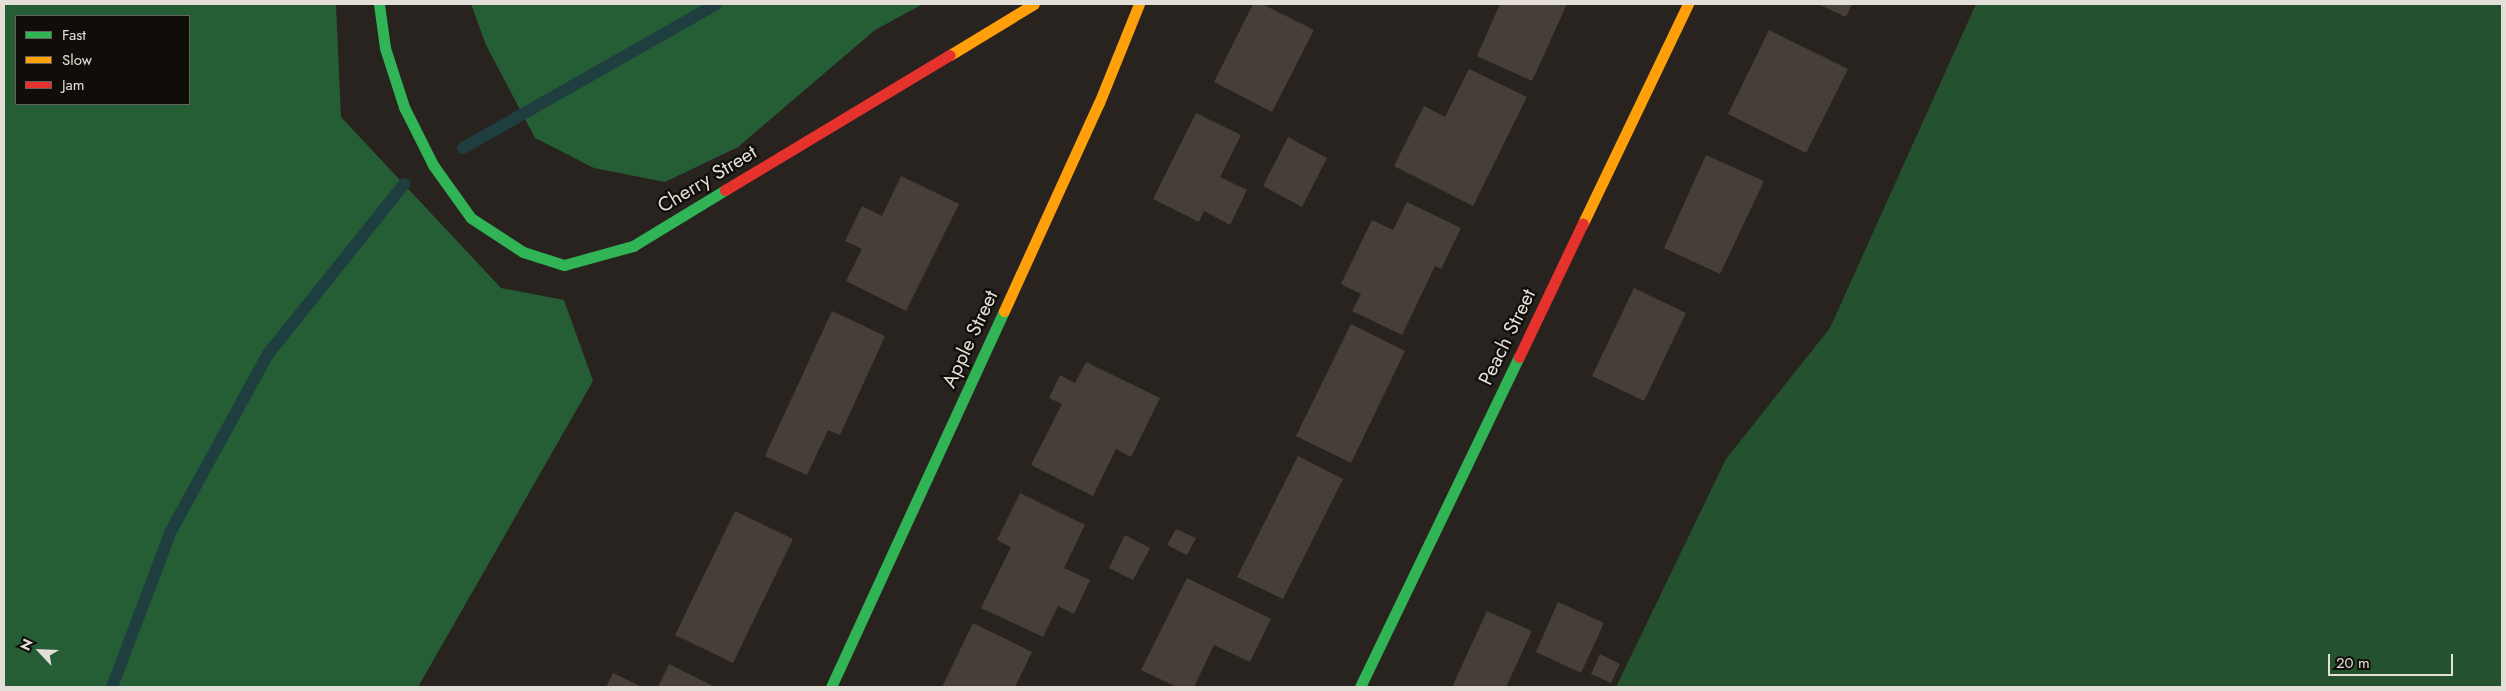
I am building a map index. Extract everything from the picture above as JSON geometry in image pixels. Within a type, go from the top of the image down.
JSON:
[{"type":"street","name":"Cherry Street","points":[[379,4],[386,48],[404,107],[433,165],[466,210],[488,232],[523,252],[564,265],[594,259],[633,246],[1034,4]]},
{"type":"street","name":"Apple Street","points":[[831,687],[1099,103],[1139,4]]},
{"type":"street","name":"Peach Street","points":[[1360,687],[1688,4]]},
{"type":"green space","points":[[4,4],[336,4],[341,117],[501,288],[564,300],[593,381],[418,687],[4,687]]},
{"type":"green space","points":[[471,4],[923,4],[875,30],[738,147],[665,182],[594,168],[535,138],[486,45]]},
{"type":"green space","points":[[1976,4],[2502,4],[2502,687],[1616,687],[1726,459],[1830,328]]},
{"type":"building","points":[[1253,4],[1262,4],[1314,30],[1272,112],[1214,82]]},
{"type":"building","points":[[1500,4],[1567,4],[1532,81],[1477,56]]},
{"type":"building","points":[[1818,4],[1852,4],[1846,17]]},
{"type":"building","points":[[1769,30],[1848,69],[1806,153],[1728,114]]},
{"type":"building","points":[[1469,69],[1527,97],[1473,206],[1394,166],[1424,106],[1445,117]]},
{"type":"building","points":[[1196,113],[1241,135],[1220,177],[1247,190],[1230,225],[1204,211],[1199,222],[1153,199]]},
{"type":"building","points":[[1288,137],[1327,158],[1302,207],[1263,186]]},
{"type":"building","points":[[1706,155],[1764,181],[1720,274],[1664,248]]},
{"type":"building","points":[[901,176],[959,204],[906,311],[846,281],[862,249],[845,241],[862,206],[882,216]]},
{"type":"building","points":[[1407,202],[1461,228],[1441,269],[1435,266],[1402,335],[1352,311],[1361,294],[1341,284],[1372,220],[1393,230]]},
{"type":"building","points":[[1634,288],[1686,313],[1644,401],[1592,376]]},
{"type":"building","points":[[832,311],[885,336],[840,435],[828,430],[807,475],[765,456]]},
{"type":"building","points":[[1351,324],[1405,351],[1351,463],[1296,436]]},
{"type":"building","points":[[1086,362],[1160,398],[1131,457],[1116,449],[1093,496],[1031,465],[1062,404],[1049,398],[1060,375],[1075,383]]},
{"type":"building","points":[[1298,456],[1343,479],[1283,599],[1237,577]]},
{"type":"building","points":[[1020,493],[1085,525],[1064,568],[1090,580],[1074,614],[1058,606],[1043,637],[981,608],[1011,547],[997,540]]},
{"type":"building","points":[[735,511],[793,539],[733,663],[675,635]]},
{"type":"building","points":[[1176,529],[1196,538],[1187,555],[1167,545]]},
{"type":"building","points":[[1125,535],[1150,548],[1133,580],[1109,568]]},
{"type":"building","points":[[1187,578],[1271,619],[1250,662],[1214,645],[1194,687],[1177,687],[1141,670]]},
{"type":"building","points":[[1558,602],[1604,623],[1581,673],[1536,652]]},
{"type":"building","points":[[1487,611],[1532,631],[1506,687],[1452,687]]},
{"type":"building","points":[[973,623],[1032,652],[1015,687],[942,687]]},
{"type":"building","points":[[1600,654],[1620,664],[1611,683],[1591,674]]},
{"type":"building","points":[[669,664],[715,687],[658,687]]},
{"type":"building","points":[[613,673],[642,687],[606,687]]},
{"type":"waterway","points":[[463,148],[717,4]]},
{"type":"waterway","points":[[112,687],[171,531],[268,354],[404,184]]},
{"type":"traffic: fast","points":[[379,4],[385,48],[404,107],[433,165],[471,218],[523,252],[564,265],[633,246],[725,190]]},
{"type":"traffic: fast","points":[[831,687],[1004,311]]},
{"type":"traffic: fast","points":[[1360,687],[1519,357]]},
{"type":"traffic: slow","points":[[950,55],[1034,4]]},
{"type":"traffic: slow","points":[[1004,311],[1099,103],[1139,4]]},
{"type":"traffic: slow","points":[[1583,223],[1688,4]]},
{"type":"traffic: jam","points":[[725,190],[950,55]]},
{"type":"traffic: jam","points":[[1519,357],[1583,223]]}]
